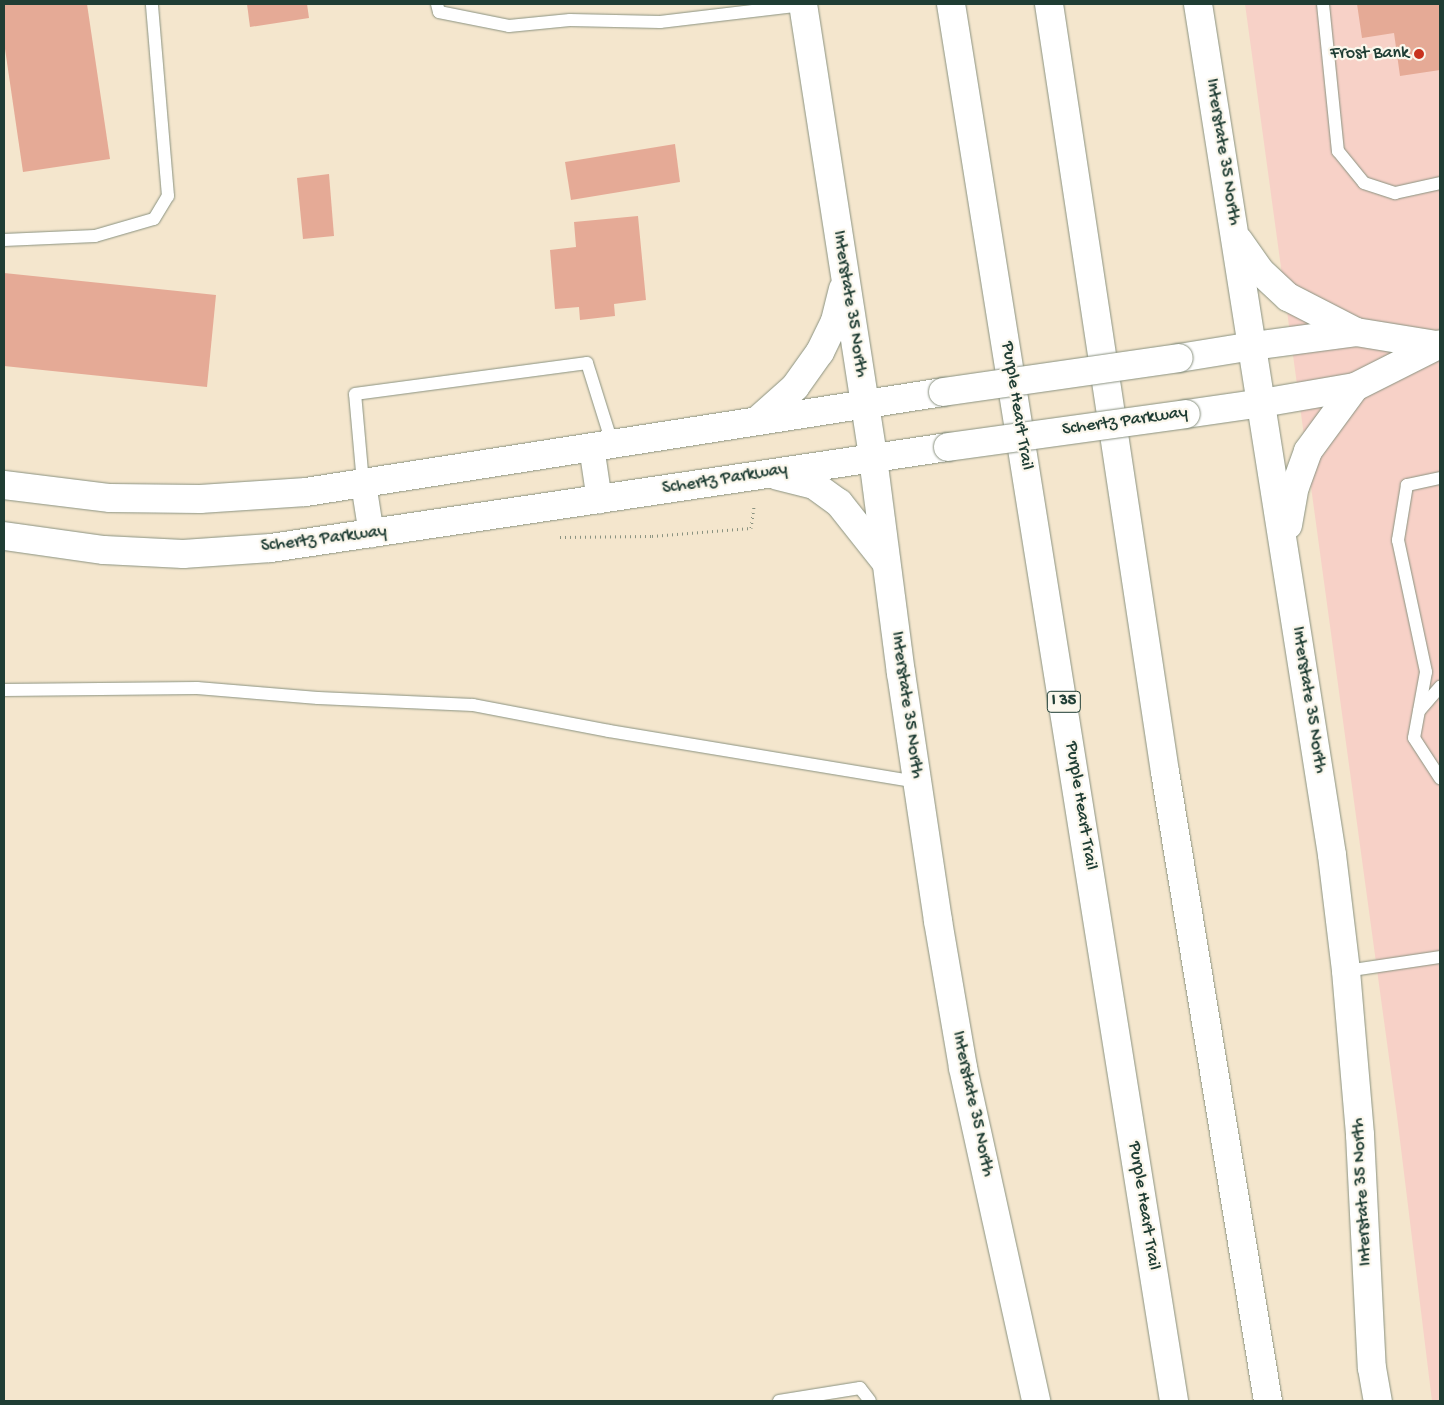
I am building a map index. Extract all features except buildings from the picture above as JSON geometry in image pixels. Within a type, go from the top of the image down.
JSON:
[{"type":"main road","name":"Interstate 35 North","points":[[803,4],[873,458],[917,782],[963,1068],[1036,1401]]},
{"type":"main road","name":"Purple Heart Trail","points":[[951,4],[1174,1401]]},
{"type":"main road","points":[[1049,4],[1165,772],[1268,1401]]},
{"type":"main road","name":"Interstate 35 North","points":[[1198,4],[1284,543],[1346,971],[1360,1135],[1372,1368],[1378,1401]]},
{"type":"main road","points":[[1236,235],[1261,272],[1288,297],[1356,332]]},
{"type":"main road","points":[[758,420],[795,387],[820,352],[835,321],[846,281]]},
{"type":"main road","name":"Schertz Parkway","points":[[4,485],[110,498],[200,499],[306,492],[758,420],[1356,332],[1437,345]]},
{"type":"main road","name":"Schertz Parkway","points":[[4,536],[104,550],[183,554],[271,548],[948,447],[1262,403],[1355,387],[1437,345]]},
{"type":"main road","points":[[1284,543],[1295,488],[1308,451],[1355,387]]},
{"type":"main road","points":[[767,474],[814,485],[839,503],[886,563]]},
{"type":"street","points":[[599,500],[602,445]]},
{"type":"street","points":[[363,483],[371,534]]},
{"type":"lane","points":[[4,240],[96,236],[154,220],[168,196],[152,4]]},
{"type":"lane","points":[[438,4],[440,12],[509,26],[570,20],[660,22],[803,4]]},
{"type":"lane","points":[[1323,4],[1338,151],[1364,183],[1395,193],[1440,183]]},
{"type":"lane","points":[[363,483],[355,394],[587,363],[602,445]]},
{"type":"lane","points":[[1440,478],[1408,485],[1398,540],[1426,672],[1414,738],[1440,778]]},
{"type":"lane","points":[[1419,711],[1440,687]]},
{"type":"lane","points":[[4,690],[197,688],[318,698],[473,705],[610,731],[917,782]]},
{"type":"lane","points":[[1346,971],[1440,957]]},
{"type":"lane","points":[[779,1401],[860,1388],[870,1401]]},
{"type":"shaded area","points":[[1245,4],[1440,4],[1440,1401],[1432,1401],[1397,1116]]},
{"type":"place","name":"Frost Bank","points":[[1419,54]]}]
